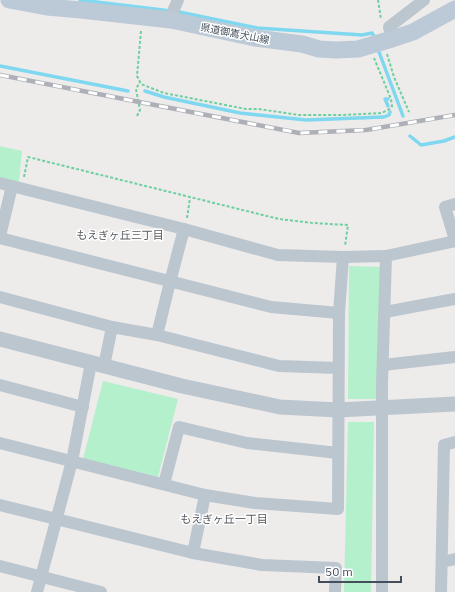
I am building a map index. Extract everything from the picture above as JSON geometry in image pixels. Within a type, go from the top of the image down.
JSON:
[{"type":"main road","name":"県道御嵩犬山線","points":[[9,0],[47,7],[142,17],[174,12],[255,38],[302,44],[320,49],[358,49],[413,32],[455,10]]},
{"type":"street","points":[[382,42],[389,27],[424,0]]},
{"type":"street","points":[[0,183],[18,183],[186,224],[278,255],[343,257],[386,256],[455,241],[445,207],[455,204]]},
{"type":"street","points":[[18,183],[0,237],[271,307],[339,313]]},
{"type":"street","points":[[158,335],[170,282],[186,224]]},
{"type":"street","points":[[382,592],[382,408],[386,256]]},
{"type":"street","points":[[0,443],[205,495],[255,503],[338,509],[339,313],[343,257]]},
{"type":"street","points":[[0,297],[112,327],[158,335],[279,366],[338,368]]},
{"type":"street","points":[[385,312],[455,298]]},
{"type":"street","points":[[37,592],[72,461],[83,407],[112,327]]},
{"type":"street","points":[[0,338],[182,386],[280,407],[338,410],[455,404]]},
{"type":"street","points":[[383,365],[455,357]]},
{"type":"street","points":[[0,385],[83,407]]},
{"type":"street","points":[[164,484],[179,427],[247,443],[338,453]]},
{"type":"street","points":[[441,592],[442,562],[449,501],[444,444],[455,442]]},
{"type":"street","points":[[193,553],[205,495]]},
{"type":"street","points":[[0,505],[193,553],[262,565],[336,568],[336,592]]},
{"type":"street","points":[[442,562],[455,558]]},
{"type":"street","points":[[0,566],[101,592]]},
{"type":"path","points":[[142,17],[137,76],[141,84],[164,93],[246,109],[259,109],[299,115],[382,113],[391,108],[391,99],[374,59],[382,42]]},
{"type":"path","points":[[382,42],[390,68],[408,112]]},
{"type":"path","points":[[137,116],[140,110],[136,89],[140,82]]},
{"type":"path","points":[[18,183],[28,157],[279,219],[313,223],[348,224],[343,257]]},
{"type":"path","points":[[186,224],[190,198]]},
{"type":"green space","points":[[0,146],[22,151],[19,182],[0,177]]},
{"type":"green space","points":[[349,266],[381,267],[379,399],[348,399]]},
{"type":"green space","points":[[103,381],[178,399],[158,477],[83,459]]},
{"type":"green space","points":[[348,422],[374,422],[371,592],[344,592]]},
{"type":"waterway","points":[[80,0],[179,12],[257,28],[362,35],[372,33],[374,36]]},
{"type":"waterway","points":[[379,52],[403,116]]},
{"type":"waterway","points":[[0,66],[128,91]]},
{"type":"waterway","points":[[145,91],[164,97],[240,113],[306,120],[384,117],[389,115],[390,112]]},
{"type":"waterway","points":[[388,99],[385,99],[388,106]]},
{"type":"waterway","points":[[410,136],[421,145],[444,141],[455,137]]},
{"type":"railway","points":[[0,75],[299,133],[366,130],[455,115]]},
{"type":"district","name":"もえぎヶ丘三丁目","points":[[120,235]]},
{"type":"district","name":"もえぎヶ丘一丁目","points":[[224,519]]}]
